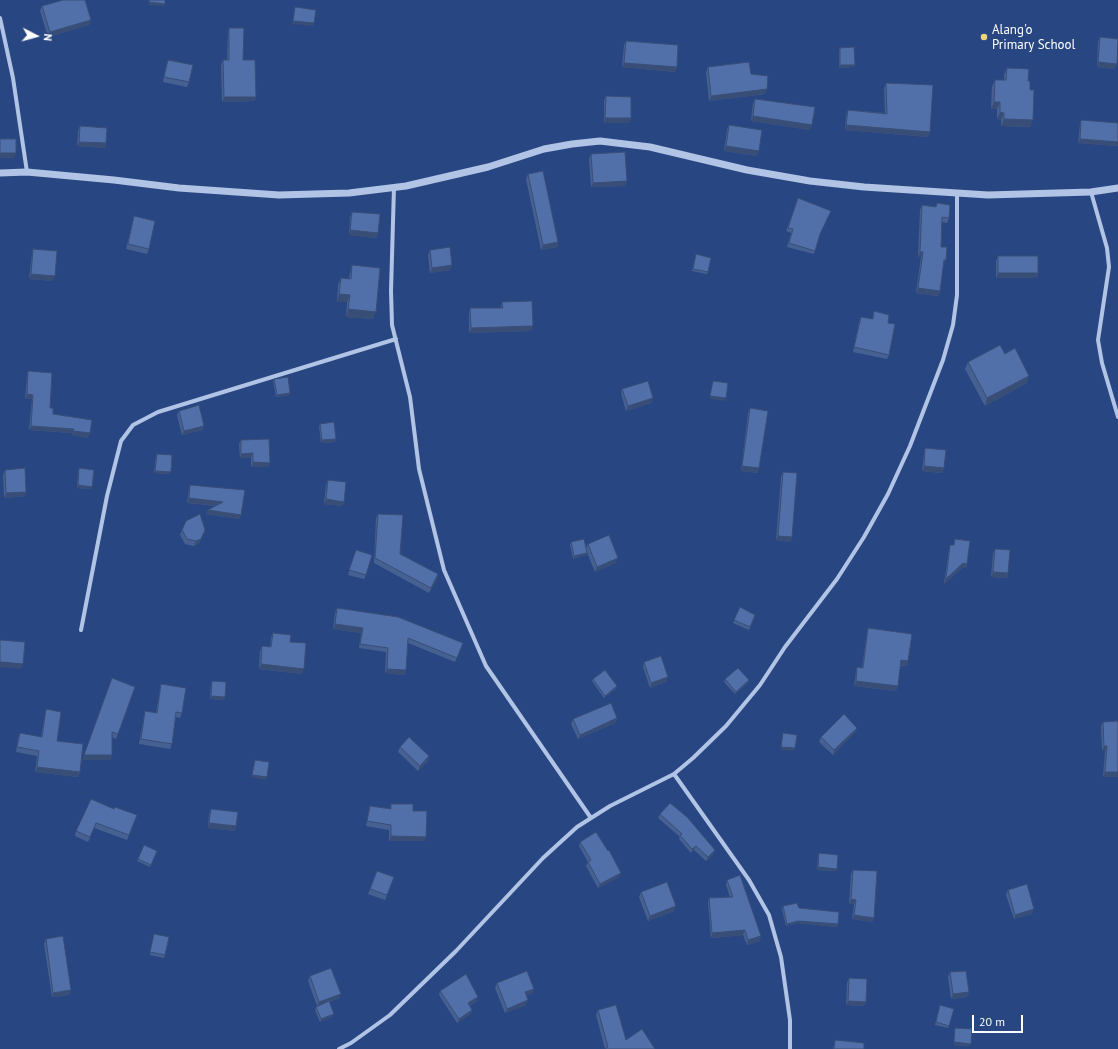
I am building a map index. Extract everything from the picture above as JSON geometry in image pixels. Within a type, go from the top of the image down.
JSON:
[{"type":"street","points":[[0,18],[13,78],[27,172]]},
{"type":"street","points":[[0,173],[27,172],[114,180],[178,188],[279,195],[349,193],[394,188],[488,167],[544,149],[600,141],[650,148],[747,170],[810,181],[864,187],[988,194],[1091,192],[1118,188]]},
{"type":"street","points":[[394,188],[391,291],[392,325],[410,397],[419,469],[444,570],[486,666],[591,818]]},
{"type":"street","points":[[1091,192],[1107,248],[1109,267],[1098,340],[1102,363],[1118,417]]},
{"type":"street","points":[[340,1049],[351,1044],[390,1015],[456,951],[543,858],[577,827],[610,806],[674,774],[726,726],[760,685],[785,647],[837,579],[864,537],[888,494],[924,412],[943,360],[952,325],[957,295],[957,193]]},
{"type":"street","points":[[81,630],[111,482],[121,441],[133,425],[158,412],[396,339]]},
{"type":"street","points":[[674,774],[749,880],[769,915],[781,957],[790,1020],[790,1049]]},
{"type":"building","points":[[63,0],[85,0],[91,20],[50,32],[42,6]]},
{"type":"building","points":[[149,0],[165,0],[165,4],[149,2]]},
{"type":"building","points":[[295,7],[316,10],[314,23],[293,21]]},
{"type":"building","points":[[229,28],[244,28],[243,60],[255,60],[256,97],[224,97],[223,60],[229,60]]},
{"type":"building","points":[[1100,37],[1118,39],[1117,64],[1098,62]]},
{"type":"building","points":[[626,41],[678,45],[677,67],[624,63]]},
{"type":"building","points":[[854,47],[855,65],[840,65],[840,48]]},
{"type":"building","points":[[168,60],[193,65],[189,82],[164,77]]},
{"type":"building","points":[[749,62],[751,74],[768,76],[767,89],[711,96],[708,67]]},
{"type":"building","points":[[1007,68],[1029,69],[1028,81],[1030,81],[1030,90],[1034,90],[1033,120],[1004,119],[1004,113],[1000,112],[1000,102],[994,102],[995,80],[1006,80]]},
{"type":"building","points":[[886,83],[933,85],[930,132],[846,125],[848,110],[887,114]]},
{"type":"building","points":[[606,96],[631,97],[631,118],[605,118]]},
{"type":"building","points":[[755,99],[815,107],[812,125],[753,116]]},
{"type":"building","points":[[1081,120],[1118,123],[1118,142],[1080,139]]},
{"type":"building","points":[[729,125],[762,130],[759,151],[726,146]]},
{"type":"building","points":[[80,126],[107,128],[106,143],[79,142]]},
{"type":"building","points":[[0,139],[16,139],[16,153],[0,153]]},
{"type":"building","points":[[625,152],[627,181],[593,183],[591,154]]},
{"type":"building","points":[[543,171],[558,242],[543,245],[528,174]]},
{"type":"building","points":[[798,198],[831,211],[820,234],[815,251],[789,243],[793,229],[788,228]]},
{"type":"building","points":[[937,203],[950,205],[949,218],[942,217],[941,247],[947,247],[940,291],[918,288],[923,252],[920,252],[922,205],[936,207]]},
{"type":"building","points":[[352,212],[380,214],[378,233],[350,230]]},
{"type":"building","points":[[134,216],[155,221],[149,249],[128,244]]},
{"type":"building","points":[[450,247],[452,265],[432,268],[430,250]]},
{"type":"building","points":[[33,249],[57,251],[55,276],[31,274]]},
{"type":"building","points":[[696,254],[711,258],[708,272],[693,269]]},
{"type":"building","points":[[998,256],[1038,256],[1038,273],[998,273]]},
{"type":"building","points":[[352,265],[380,268],[376,312],[348,309],[350,295],[339,294],[341,278],[351,279]]},
{"type":"building","points":[[532,301],[533,326],[471,328],[470,308],[503,308],[502,302]]},
{"type":"building","points":[[874,311],[889,315],[888,323],[895,324],[889,355],[854,347],[861,317],[873,319]]},
{"type":"building","points":[[1000,345],[1005,354],[1015,348],[1029,376],[987,398],[968,362]]},
{"type":"building","points":[[28,371],[52,373],[50,408],[53,408],[53,414],[92,420],[90,433],[73,431],[74,429],[31,426],[33,395],[27,394]]},
{"type":"building","points":[[288,377],[290,393],[277,395],[274,379]]},
{"type":"building","points":[[648,381],[653,398],[628,406],[622,389]]},
{"type":"building","points":[[713,381],[728,383],[726,398],[710,396]]},
{"type":"building","points":[[199,405],[204,426],[184,431],[179,411]]},
{"type":"building","points":[[750,408],[768,411],[759,468],[742,466]]},
{"type":"building","points":[[334,422],[336,439],[322,440],[320,424]]},
{"type":"building","points":[[269,439],[270,463],[253,462],[253,453],[241,454],[241,440]]},
{"type":"building","points":[[925,448],[946,450],[944,468],[924,466]]},
{"type":"building","points":[[157,454],[172,455],[171,472],[155,471]]},
{"type":"building","points":[[25,468],[26,492],[6,493],[5,470]]},
{"type":"building","points":[[79,468],[94,470],[92,487],[78,485]]},
{"type":"building","points":[[783,472],[797,473],[792,537],[778,536]]},
{"type":"building","points":[[328,480],[346,482],[344,502],[326,499]]},
{"type":"building","points":[[190,485],[245,490],[241,515],[208,510],[223,502],[189,498]]},
{"type":"building","points":[[200,514],[205,530],[201,539],[196,541],[187,539],[182,530],[186,521]]},
{"type":"building","points":[[378,514],[403,515],[400,554],[438,574],[431,588],[375,558]]},
{"type":"building","points":[[609,535],[618,558],[597,567],[588,544]]},
{"type":"building","points":[[584,539],[587,553],[574,556],[571,542]]},
{"type":"building","points":[[955,539],[970,541],[967,564],[963,563],[946,579],[950,545],[954,545]]},
{"type":"building","points":[[995,549],[1010,550],[1008,573],[993,572]]},
{"type":"building","points":[[356,550],[372,555],[366,575],[349,570]]},
{"type":"building","points":[[740,607],[755,615],[750,627],[734,620]]},
{"type":"building","points":[[337,608],[398,617],[463,643],[457,658],[408,638],[406,670],[387,669],[388,648],[360,644],[363,628],[335,624]]},
{"type":"building","points":[[868,628],[912,634],[908,661],[901,660],[898,686],[856,681],[857,667],[863,668]]},
{"type":"building","points":[[273,633],[291,635],[290,642],[306,643],[304,669],[261,664],[262,646],[271,647]]},
{"type":"building","points":[[0,640],[25,642],[23,664],[0,662]]},
{"type":"building","points":[[661,656],[668,677],[651,683],[644,662]]},
{"type":"building","points":[[738,668],[749,680],[736,692],[725,679]]},
{"type":"building","points":[[605,670],[617,686],[605,696],[593,679]]},
{"type":"building","points":[[112,678],[135,687],[118,734],[112,732],[112,755],[84,755]]},
{"type":"building","points":[[212,681],[226,682],[225,697],[211,696]]},
{"type":"building","points":[[161,684],[186,688],[182,713],[176,712],[172,744],[141,739],[145,711],[157,713]]},
{"type":"building","points":[[611,703],[617,718],[580,735],[573,719]]},
{"type":"building","points":[[46,709],[61,712],[57,741],[83,744],[80,772],[37,767],[39,751],[17,747],[20,733],[42,737]]},
{"type":"building","points":[[844,714],[857,728],[834,750],[821,737]]},
{"type":"building","points":[[1118,721],[1118,772],[1105,772],[1107,746],[1104,746],[1103,722]]},
{"type":"building","points":[[783,733],[797,735],[795,748],[781,747]]},
{"type":"building","points":[[409,737],[429,756],[420,766],[400,747]]},
{"type":"building","points":[[255,760],[269,762],[267,777],[252,775]]},
{"type":"building","points":[[91,799],[114,809],[115,807],[137,815],[129,835],[96,823],[90,837],[76,831]]},
{"type":"building","points":[[670,803],[687,817],[715,850],[708,857],[696,846],[692,849],[680,835],[682,834],[660,814]]},
{"type":"building","points":[[391,804],[413,804],[413,811],[427,811],[426,837],[391,836],[391,825],[367,821],[370,806],[391,809]]},
{"type":"building","points":[[211,809],[238,812],[236,826],[209,823]]},
{"type":"building","points":[[596,832],[608,851],[609,850],[621,873],[600,884],[588,862],[591,860],[580,842]]},
{"type":"building","points":[[144,845],[157,851],[151,865],[138,859]]},
{"type":"building","points":[[819,853],[838,855],[837,869],[818,867]]},
{"type":"building","points":[[853,870],[877,871],[874,918],[854,915],[856,900],[851,899]]},
{"type":"building","points":[[377,871],[394,877],[387,895],[370,889]]},
{"type":"building","points":[[740,875],[761,936],[748,940],[745,930],[712,933],[709,898],[733,897],[727,880]]},
{"type":"building","points":[[667,882],[676,906],[650,916],[641,892]]},
{"type":"building","points":[[1027,884],[1034,909],[1015,915],[1008,890]]},
{"type":"building","points":[[797,903],[799,908],[839,912],[838,924],[798,921],[787,924],[783,906]]},
{"type":"building","points":[[154,934],[169,937],[165,955],[150,952]]},
{"type":"building","points":[[63,936],[71,990],[53,993],[46,939]]},
{"type":"building","points":[[331,968],[341,994],[319,1002],[310,976]]},
{"type":"building","points":[[527,971],[534,989],[525,992],[528,1000],[507,1009],[497,983]]},
{"type":"building","points":[[966,971],[969,992],[953,994],[950,972]]},
{"type":"building","points":[[466,974],[478,997],[468,1003],[472,1010],[459,1019],[440,991]]},
{"type":"building","points":[[849,978],[867,979],[866,1002],[848,1001]]},
{"type":"building","points":[[329,1001],[334,1014],[321,1019],[316,1007]]},
{"type":"building","points":[[616,1005],[626,1040],[642,1029],[655,1049],[605,1049],[608,1047],[598,1010]]},
{"type":"building","points":[[940,1005],[954,1009],[949,1026],[936,1022]]},
{"type":"building","points":[[955,1028],[972,1029],[971,1044],[954,1042]]},
{"type":"building","points":[[835,1040],[864,1043],[864,1049],[834,1049]]},
{"type":"place","name":"Alang'o Primary School","points":[[984,37]]}]
